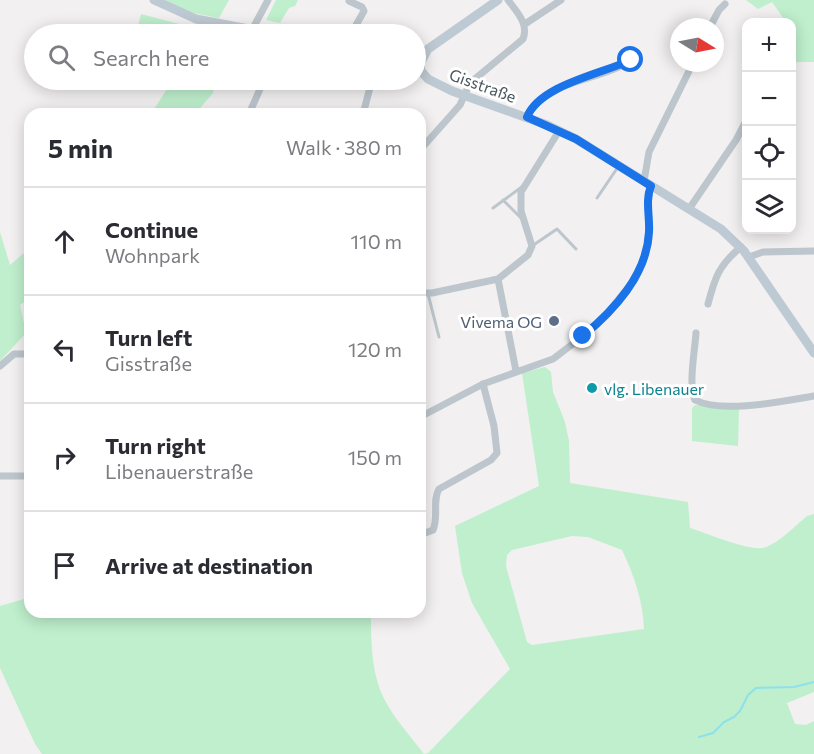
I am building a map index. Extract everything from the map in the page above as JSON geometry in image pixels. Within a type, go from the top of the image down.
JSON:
[{"type":"street","points":[[154,0],[196,19],[221,24]]},
{"type":"street","points":[[255,24],[268,0]]},
{"type":"street","points":[[349,0],[364,10],[356,24]]},
{"type":"street","points":[[426,52],[498,0]]},
{"type":"street","points":[[426,143],[456,110],[470,83],[520,42],[525,34],[525,24],[508,0]]},
{"type":"street","points":[[525,24],[561,0]]},
{"type":"street","points":[[715,18],[725,4]]},
{"type":"street","points":[[527,117],[531,109],[551,92],[621,64],[638,54]]},
{"type":"street","points":[[426,414],[483,384],[516,370],[547,362],[563,352],[606,315],[635,279],[648,246],[650,230],[649,152],[689,72]]},
{"type":"street","name":"Gisstraße","points":[[426,77],[464,95],[560,131],[721,229],[749,257],[814,353]]},
{"type":"street","points":[[252,108],[260,90]]},
{"type":"street","points":[[365,108],[369,90]]},
{"type":"street","points":[[689,209],[744,126]]},
{"type":"street","points":[[428,294],[498,279],[530,253],[532,246],[520,205],[524,186],[560,131]]},
{"type":"street","points":[[708,304],[720,269],[741,247]]},
{"type":"street","points":[[749,257],[763,252],[814,251]]},
{"type":"street","points":[[498,279],[516,370]]},
{"type":"street","points":[[696,333],[692,382],[695,400],[707,404],[741,406],[814,396]]},
{"type":"street","points":[[0,366],[14,354],[24,354]]},
{"type":"street","points":[[426,533],[433,530],[436,522],[435,496],[439,489],[491,460],[497,453],[494,426],[483,384]]},
{"type":"street","points":[[0,476],[24,476]]},
{"type":"lane","points":[[597,198],[619,165]]},
{"type":"lane","points":[[493,208],[524,186]]},
{"type":"lane","points":[[503,200],[525,221]]},
{"type":"lane","points":[[532,246],[557,229],[576,249]]},
{"type":"lane","points":[[428,294],[439,337]]},
{"type":"green space","points":[[165,0],[229,0],[219,18],[188,12]]},
{"type":"green space","points":[[276,0],[298,0],[295,6],[289,8],[280,23],[266,20]]},
{"type":"green space","points":[[746,0],[814,0],[814,62],[796,62],[796,18],[783,18],[772,2],[758,9]]},
{"type":"green space","points":[[141,14],[179,24],[138,24]]},
{"type":"green space","points":[[166,90],[214,90],[200,108],[155,108]]},
{"type":"green space","points":[[0,232],[10,265],[24,253],[24,302],[20,305],[24,335],[0,361]]},
{"type":"green space","points":[[545,367],[551,372],[553,392],[565,422],[569,441],[570,483],[688,502],[690,528],[755,548],[773,544],[807,516],[814,514],[814,692],[787,703],[795,724],[806,725],[814,721],[814,754],[424,754],[428,753],[510,669],[472,603],[462,573],[455,526],[539,486],[522,373]],"holes":[[[572,536],[588,537],[622,550],[637,588],[644,629],[532,645],[527,642],[506,566],[507,555],[512,550]]]},
{"type":"green space","points":[[695,405],[730,407],[739,410],[738,446],[692,441],[692,408]]},
{"type":"green space","points":[[24,599],[24,618],[371,618],[372,648],[378,683],[400,724],[424,754],[42,754],[35,744],[0,668],[0,606]]},
{"type":"waterway","points":[[699,737],[713,733],[724,722],[734,717],[740,711],[748,695],[756,688],[794,687],[814,682]]},
{"type":"place","name":"Vivema OG","points":[[554,321]]},
{"type":"place","name":"vlg. Libenauer","points":[[592,388]]},
{"type":"route","points":[[583,336],[613,308],[641,268],[649,238],[648,195],[651,186],[576,139],[527,117],[531,109],[558,88],[631,60]]}]
